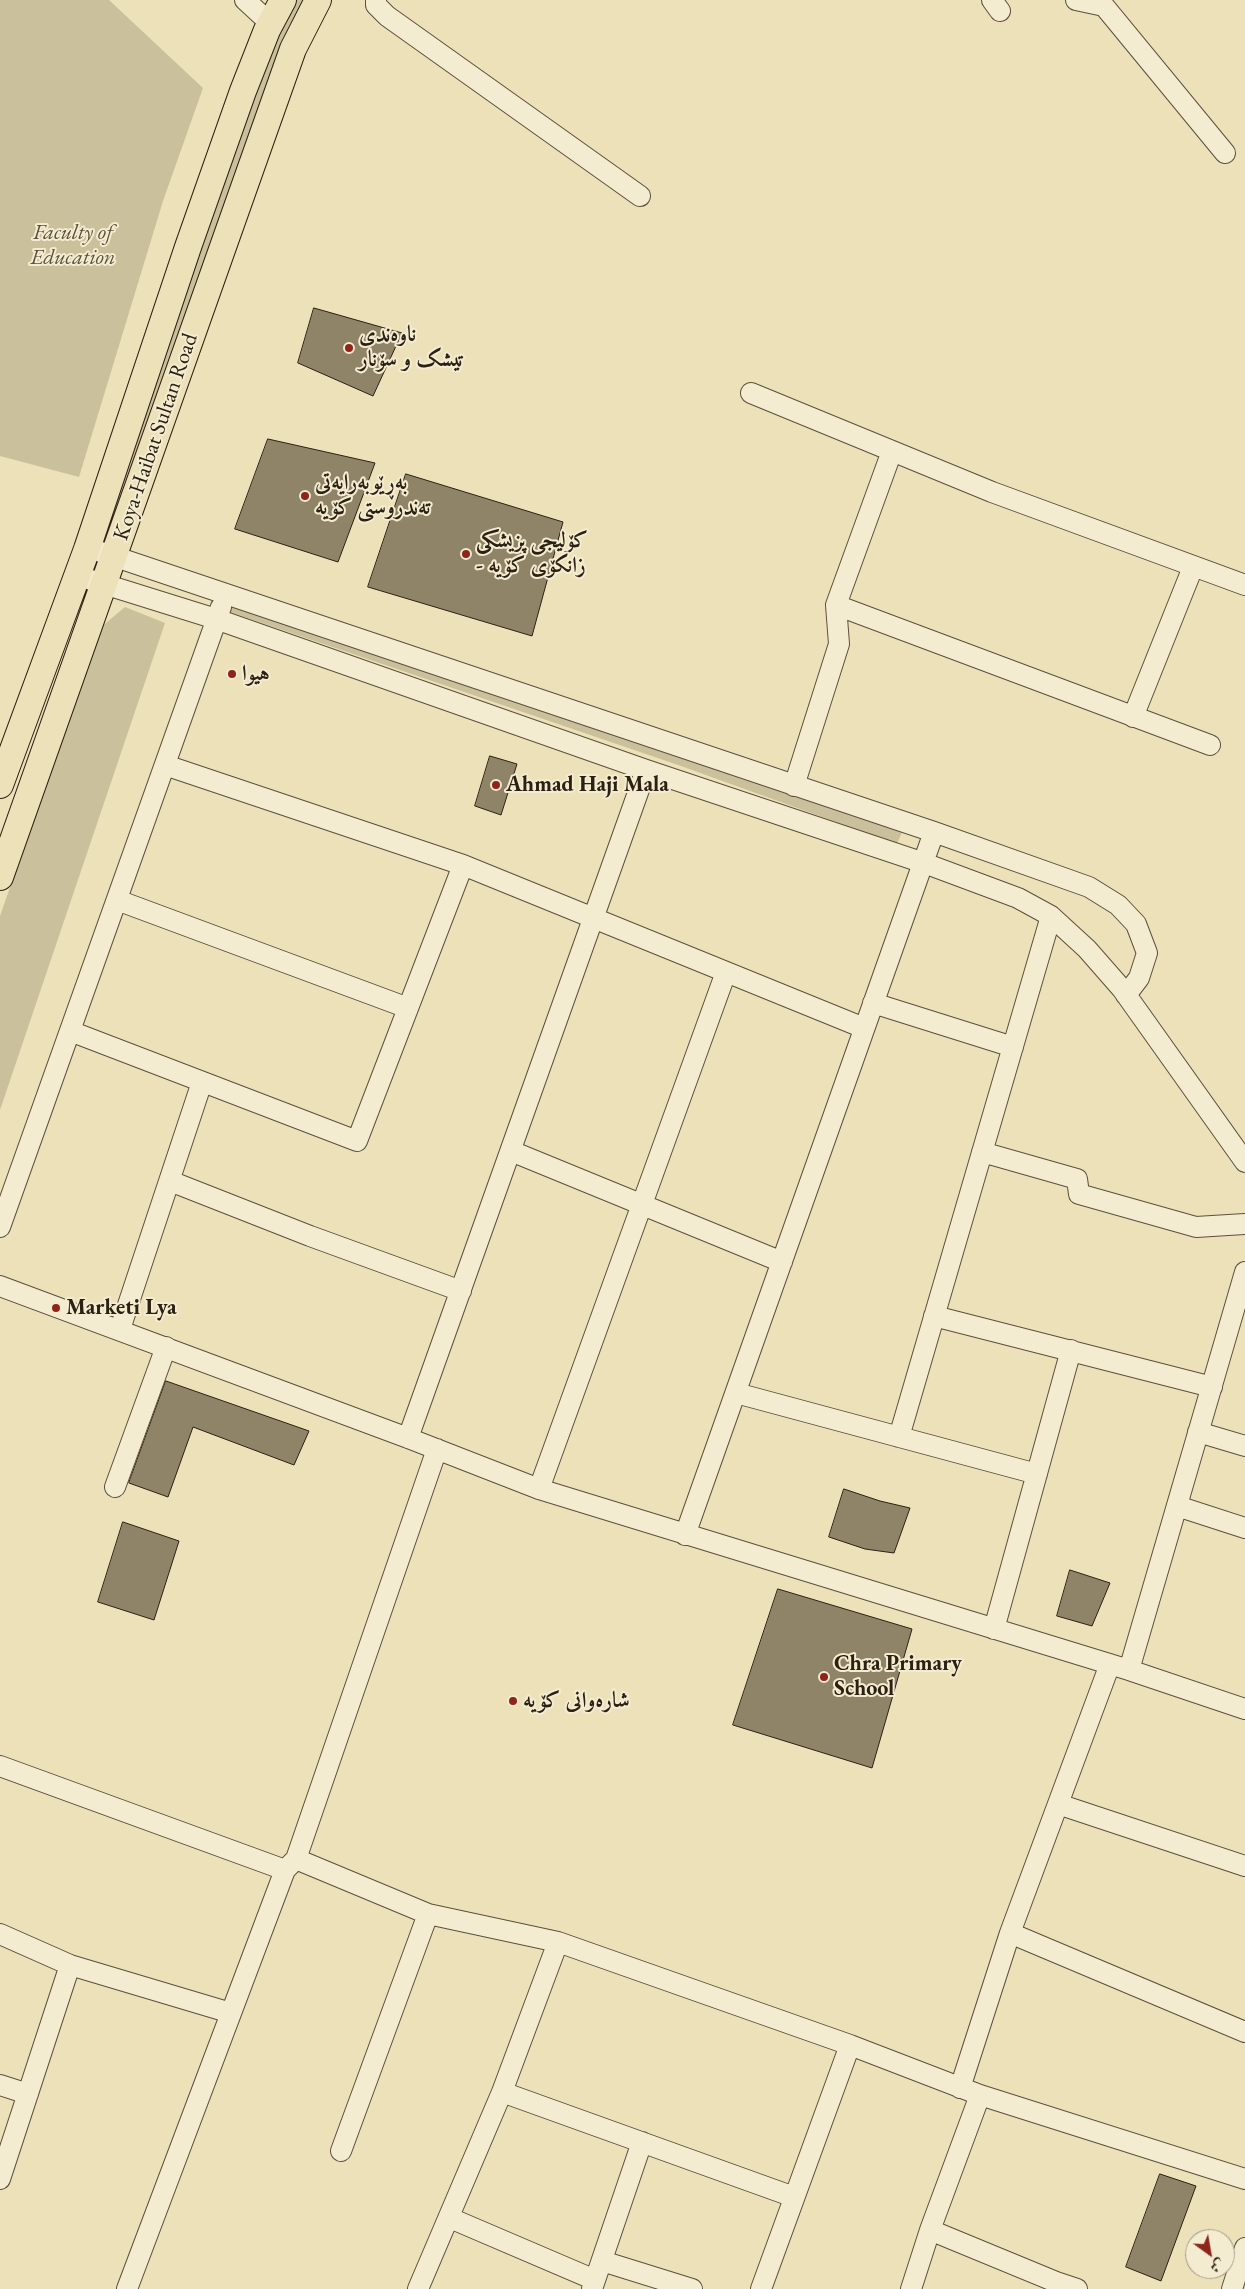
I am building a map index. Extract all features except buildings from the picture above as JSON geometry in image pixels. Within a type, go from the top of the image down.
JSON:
[{"type":"main road","name":"Koya-Haibat Sultan Road","points":[[0,785],[78,576],[188,247],[243,91],[283,0]]},
{"type":"main road","name":"Koya-Haibat Sultan Road","points":[[0,877],[115,556],[292,49],[318,0]]},
{"type":"street","points":[[245,0],[271,24]]},
{"type":"street","points":[[376,0],[376,5],[387,16],[640,196]]},
{"type":"street","points":[[1083,0],[1104,6],[1225,153]]},
{"type":"street","points":[[751,393],[992,492],[1245,585]]},
{"type":"street","points":[[794,786],[839,644],[836,606],[892,451]]},
{"type":"street","points":[[87,549],[115,556],[819,793],[1089,887],[1118,905],[1136,924],[1147,953],[1139,978],[1126,995]]},
{"type":"street","points":[[1133,716],[1193,567]]},
{"type":"street","points":[[78,576],[216,619],[646,770],[924,863],[1018,898],[1051,916],[1086,949],[1126,995],[1245,1162]]},
{"type":"street","points":[[0,1227],[226,593]]},
{"type":"street","points":[[836,606],[1210,745]]},
{"type":"street","points":[[165,765],[463,865],[864,1028]]},
{"type":"street","points":[[408,1438],[646,770]]},
{"type":"street","points":[[808,824],[819,793]]},
{"type":"street","points":[[685,1535],[934,832]]},
{"type":"street","points":[[70,1031],[358,1141],[463,865]]},
{"type":"street","points":[[116,900],[408,1008]]},
{"type":"street","points":[[899,1437],[1051,916]]},
{"type":"street","points":[[538,1489],[726,972]]},
{"type":"street","points":[[873,1003],[1013,1047]]},
{"type":"street","points":[[120,1329],[202,1082]]},
{"type":"street","points":[[510,1151],[782,1262]]},
{"type":"street","points":[[982,1152],[1077,1179],[1079,1194],[1196,1227],[1245,1224]]},
{"type":"street","points":[[170,1181],[310,1236],[461,1291]]},
{"type":"street","points":[[1129,1670],[1245,1272]]},
{"type":"street","points":[[0,1286],[120,1329],[538,1489],[1110,1664],[1245,1708]]},
{"type":"street","points":[[934,1316],[1212,1387]]},
{"type":"street","points":[[115,1486],[166,1347]]},
{"type":"street","points":[[994,1629],[1071,1350]]},
{"type":"street","points":[[736,1392],[1037,1474]]},
{"type":"street","points":[[1198,1432],[1245,1446]]},
{"type":"street","points":[[127,2289],[231,2013],[291,1864],[437,1449]]},
{"type":"street","points":[[1177,1506],[1245,1528]]},
{"type":"street","points":[[960,2088],[1010,1933],[1110,1664]]},
{"type":"street","points":[[0,1766],[291,1864],[428,1914],[558,1942],[850,2045],[980,2095],[1245,2179]]},
{"type":"street","points":[[1058,1804],[1245,1866]]},
{"type":"street","points":[[342,2150],[428,1914]]},
{"type":"street","points":[[1010,1933],[1245,2032]]},
{"type":"street","points":[[0,1934],[70,1965],[231,2013]]},
{"type":"street","points":[[418,2289],[450,2218],[502,2092],[558,1942]]},
{"type":"street","points":[[0,2178],[70,1965]]},
{"type":"street","points":[[761,2289],[850,2045]]},
{"type":"street","points":[[0,2085],[28,2094]]},
{"type":"street","points":[[502,2092],[794,2197]]},
{"type":"street","points":[[911,2289],[930,2230],[980,2095]]},
{"type":"street","points":[[450,2218],[593,2285],[642,2142]]},
{"type":"street","points":[[930,2230],[1055,2286],[1077,2289]]},
{"type":"street","points":[[1232,2289],[1245,2248]]},
{"type":"street","points":[[602,2261],[692,2289]]},
{"type":"green space","name":"Faculty of Education","points":[[0,0],[109,0],[203,88],[163,201],[79,477],[0,456]]},
{"type":"green space","points":[[293,0],[304,0],[109,535],[100,533],[276,32]]},
{"type":"green space","points":[[229,599],[902,832],[897,844],[681,766],[224,610]]},
{"type":"green space","points":[[125,607],[165,623],[0,1110],[0,916],[101,627]]},
{"type":"place","name":"ناوەندی تیشک و سۆنار","points":[[349,348]]},
{"type":"place","name":"بەڕێوبەرایەتی تەندروستی کۆیە","points":[[305,496]]},
{"type":"place","name":"کۆلیجی پزیشکی - زانکۆی کۆیە","points":[[466,554]]},
{"type":"place","name":"هیوا","points":[[232,674]]},
{"type":"place","name":"Ahmad Haji Mala","points":[[496,785]]},
{"type":"place","name":"Marketi Lya","points":[[56,1308]]},
{"type":"place","name":"Chra Primary School","points":[[824,1677]]},
{"type":"place","name":"شارەوانی کۆیە","points":[[513,1701]]}]
